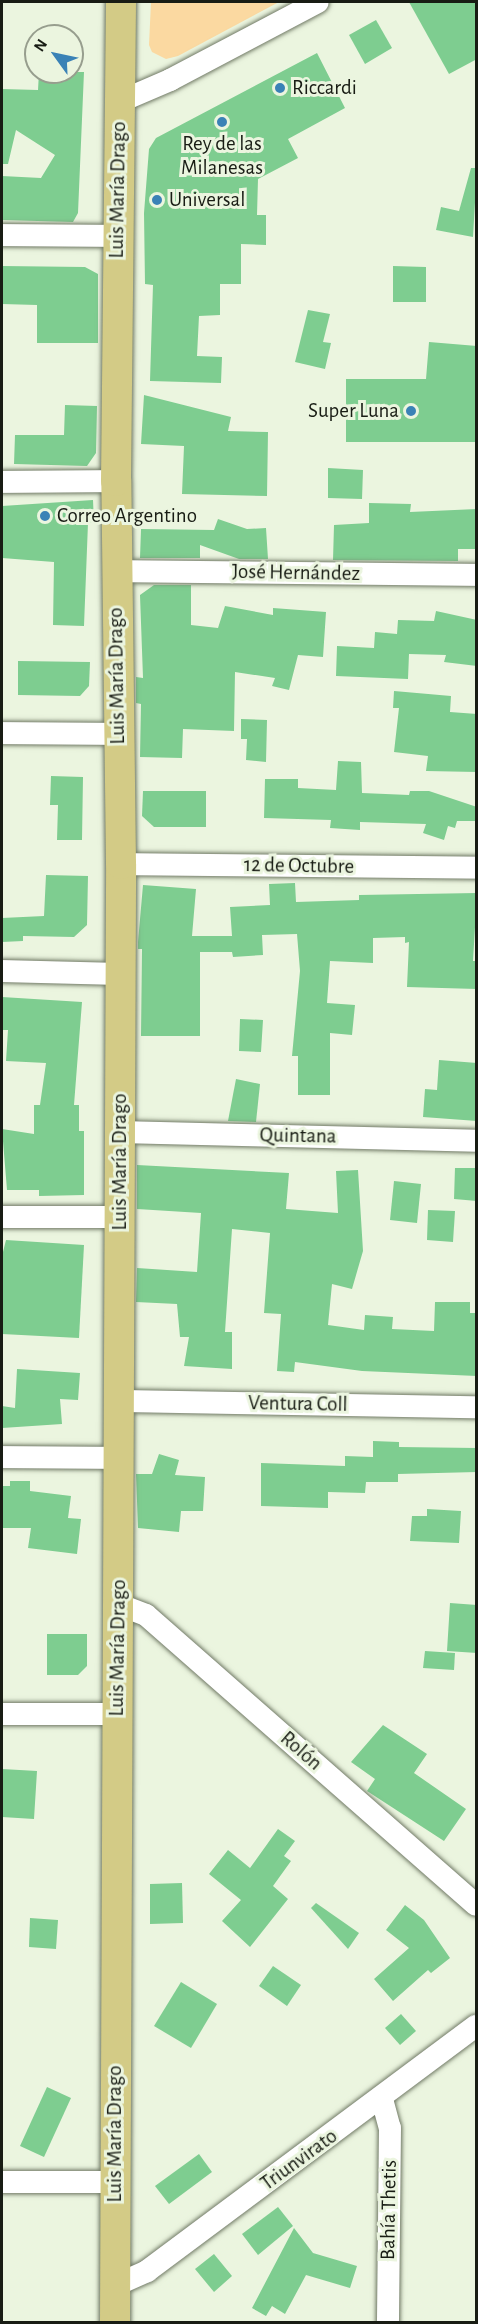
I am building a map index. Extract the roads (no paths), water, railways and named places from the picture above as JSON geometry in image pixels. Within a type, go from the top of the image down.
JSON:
[{"type":"main road","name":"Luis María Drago","points":[[115,2322],[116,1714],[120,1605],[119,974],[121,864],[116,481],[121,2]]},
{"type":"street","points":[[119,102],[170,80],[318,2]]},
{"type":"street","points":[[2,235],[118,236]]},
{"type":"street","points":[[2,482],[116,481]]},
{"type":"street","name":"José Hernández","points":[[116,571],[477,575]]},
{"type":"street","points":[[2,733],[118,734]]},
{"type":"street","name":"12 de Octubre","points":[[121,864],[477,868]]},
{"type":"street","points":[[2,971],[119,974]]},
{"type":"street","name":"Quintana","points":[[120,1132],[477,1141]]},
{"type":"street","points":[[2,1216],[119,1217]]},
{"type":"street","name":"Ventura Coll","points":[[120,1401],[477,1407]]},
{"type":"street","points":[[2,1457],[119,1458]]},
{"type":"street","name":"Rolón","points":[[120,1605],[146,1615],[477,1905]]},
{"type":"street","points":[[2,1714],[116,1714]]},
{"type":"street","name":"Triunvirato","points":[[116,2285],[147,2271],[382,2099],[477,2026]]},
{"type":"street","name":"Bahía Thetis","points":[[382,2099],[390,2128],[388,2322]]},
{"type":"street","points":[[2,2182],[115,2182]]},
{"type":"place","name":"Riccardi","points":[[280,88]]},
{"type":"place","name":"Rey de las Milanesas","points":[[222,122]]},
{"type":"place","name":"Universal","points":[[157,200]]},
{"type":"place","name":"Super Luna","points":[[411,411]]},
{"type":"place","name":"Correo Argentino","points":[[45,516]]}]
